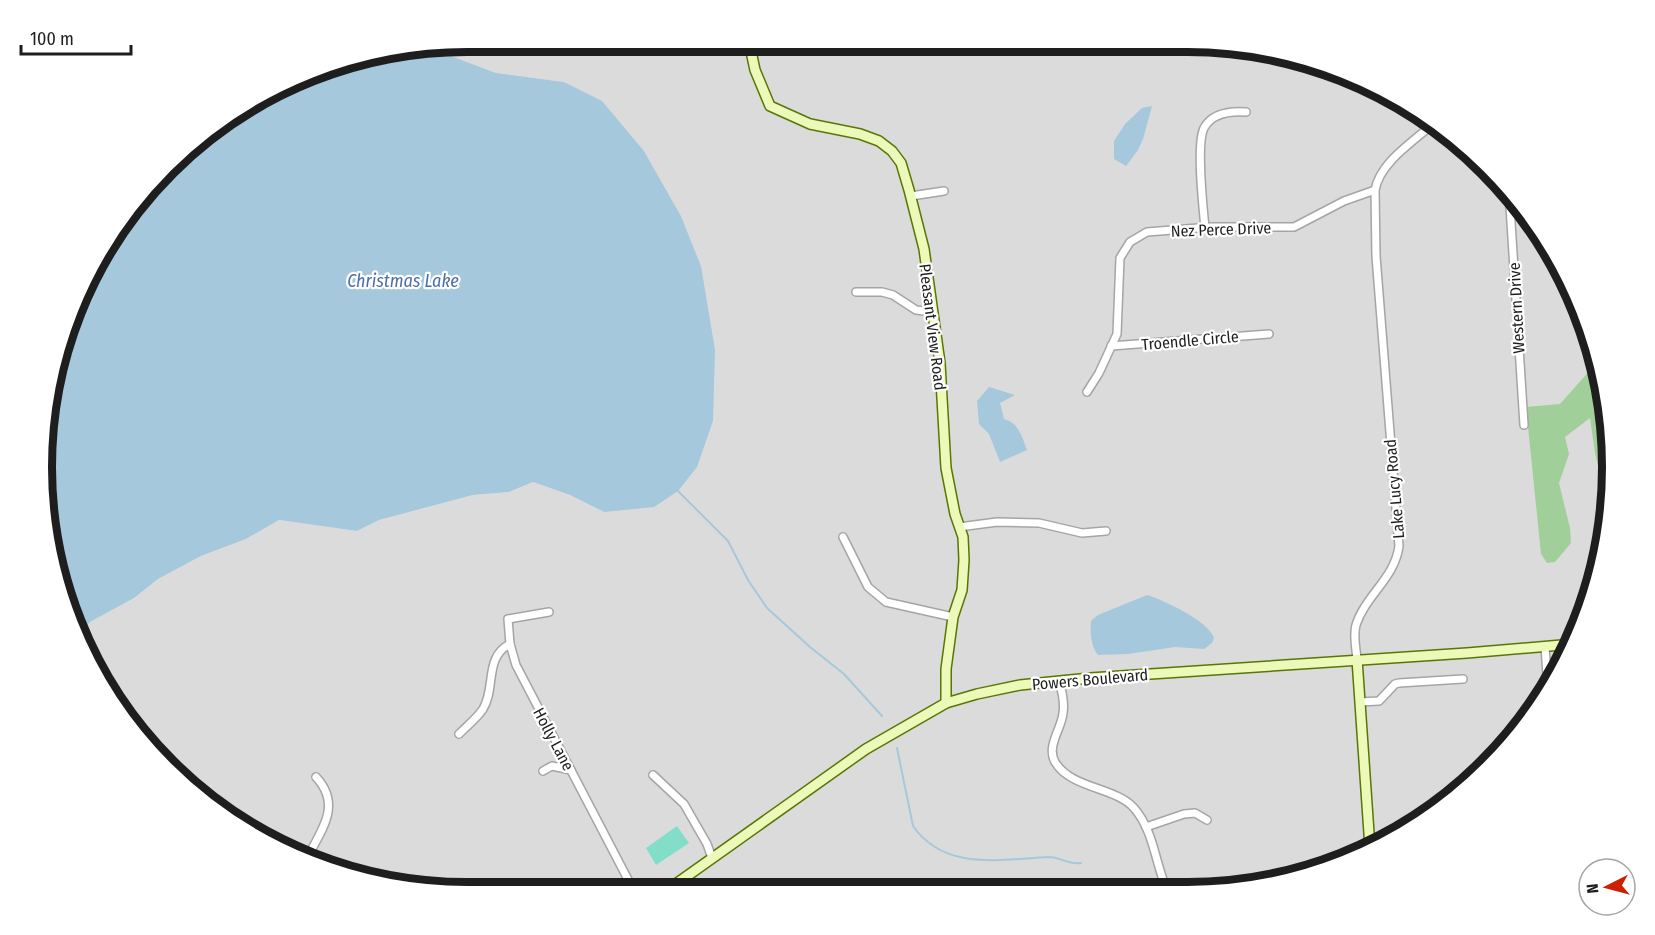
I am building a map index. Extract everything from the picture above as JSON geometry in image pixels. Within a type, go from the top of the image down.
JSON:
[{"type":"main road","name":"Pleasant View Road","points":[[752,52],[755,70],[770,106],[810,124],[860,134],[879,141],[892,151],[901,164],[911,196],[924,249],[940,363],[945,468],[963,537],[962,590],[953,617],[946,669],[946,703]]},
{"type":"main road","name":"Powers Boulevard","points":[[679,882],[866,749],[946,703],[1009,687],[1059,681],[1563,645]]},
{"type":"main road","name":"Lake Lucy Road","points":[[1357,658],[1369,841]]},
{"type":"street","points":[[1205,228],[1201,178],[1204,128],[1215,117],[1233,111],[1246,112]]},
{"type":"street","points":[[1375,190],[1377,178],[1385,165],[1427,129]]},
{"type":"street","name":"Nez Perce Drive","points":[[1087,392],[1099,373],[1117,334],[1120,258],[1130,242],[1147,232],[1205,228],[1294,227],[1344,201],[1375,190]]},
{"type":"street","name":"Lake Lucy Road","points":[[1357,658],[1356,627],[1360,616],[1397,559],[1399,546],[1377,267],[1375,190]]},
{"type":"street","points":[[911,196],[944,191]]},
{"type":"street","name":"Western Drive","points":[[1510,206],[1524,425]]},
{"type":"street","points":[[856,292],[882,292],[893,295],[916,310],[933,312]]},
{"type":"street","name":"Troendle Circle","points":[[1112,346],[1269,334]]},
{"type":"street","points":[[959,527],[997,522],[1039,523],[1082,533],[1106,531]]},
{"type":"street","points":[[843,537],[868,587],[886,602],[953,617]]},
{"type":"street","name":"Holly Lane","points":[[549,612],[507,619],[510,644],[522,680],[629,882]]},
{"type":"street","points":[[459,734],[483,708],[494,659],[503,648],[510,644]]},
{"type":"street","points":[[1545,646],[1547,675]]},
{"type":"street","points":[[1360,702],[1379,701],[1399,683],[1463,679]]},
{"type":"street","points":[[1059,681],[1064,712],[1052,748],[1054,761],[1067,773],[1087,785],[1133,806],[1146,827],[1164,882]]},
{"type":"street","points":[[543,771],[552,766],[571,771]]},
{"type":"street","points":[[653,774],[684,804],[707,844],[712,858]]},
{"type":"street","points":[[310,851],[330,806],[329,794],[316,777]]},
{"type":"street","points":[[1146,827],[1184,814],[1195,813],[1208,820]]},
{"type":"shaded area","points":[[443,53],[1215,53],[1268,60],[1295,67],[1346,84],[1395,108],[1418,122],[1461,155],[1500,194],[1517,215],[1533,237],[1560,284],[1588,360],[1595,387],[1602,440],[1602,495],[1599,522],[1595,548],[1580,601],[1560,651],[1547,675],[1533,698],[1500,741],[1461,780],[1418,813],[1371,840],[1346,851],[1295,868],[1242,879],[1215,882],[440,882],[387,875],[360,868],[309,851],[260,827],[237,813],[194,780],[155,741],[122,698],[95,651],[85,628],[90,622],[134,598],[158,579],[201,556],[246,539],[279,520],[357,531],[379,520],[473,495],[509,492],[533,482],[570,495],[604,512],[701,266],[681,216],[644,151],[564,82],[496,73]]},
{"type":"shaded area","points":[[677,826],[689,843],[656,865],[646,848]]},
{"type":"green space","points":[[1591,370],[1602,440],[1602,482],[1590,418],[1565,437],[1569,454],[1559,483],[1570,528],[1571,543],[1555,562],[1547,563],[1541,554],[1526,407],[1560,404]]},
{"type":"water","name":"Christmas Lake","points":[[443,53],[496,73],[564,82],[602,101],[644,151],[681,216],[701,266],[715,350],[713,421],[697,467],[678,491],[654,507],[604,512],[570,495],[533,482],[509,492],[473,495],[379,520],[357,531],[279,520],[246,539],[201,556],[158,579],[134,598],[90,622],[85,628],[67,575],[56,522],[52,468],[60,387],[75,334],[95,284],[122,237],[155,194],[174,174],[194,155],[237,122],[284,95],[334,75],[387,60]]},
{"type":"water","points":[[1152,106],[1143,139],[1126,166],[1114,159],[1114,141],[1125,124],[1142,108]]},
{"type":"water","points":[[989,387],[1015,395],[1000,403],[1004,419],[1017,427],[1027,450],[1000,462],[989,434],[979,424],[977,401]]},
{"type":"water","points":[[1147,595],[1164,601],[1195,618],[1210,631],[1214,638],[1212,643],[1204,649],[1175,647],[1128,654],[1098,655],[1092,639],[1091,621],[1098,615]]},
{"type":"waterway","points":[[677,490],[728,541],[748,580],[767,608],[844,674],[882,716]]},
{"type":"waterway","points":[[897,748],[913,826],[926,841],[941,851],[975,860],[1049,857],[1081,863]]}]
